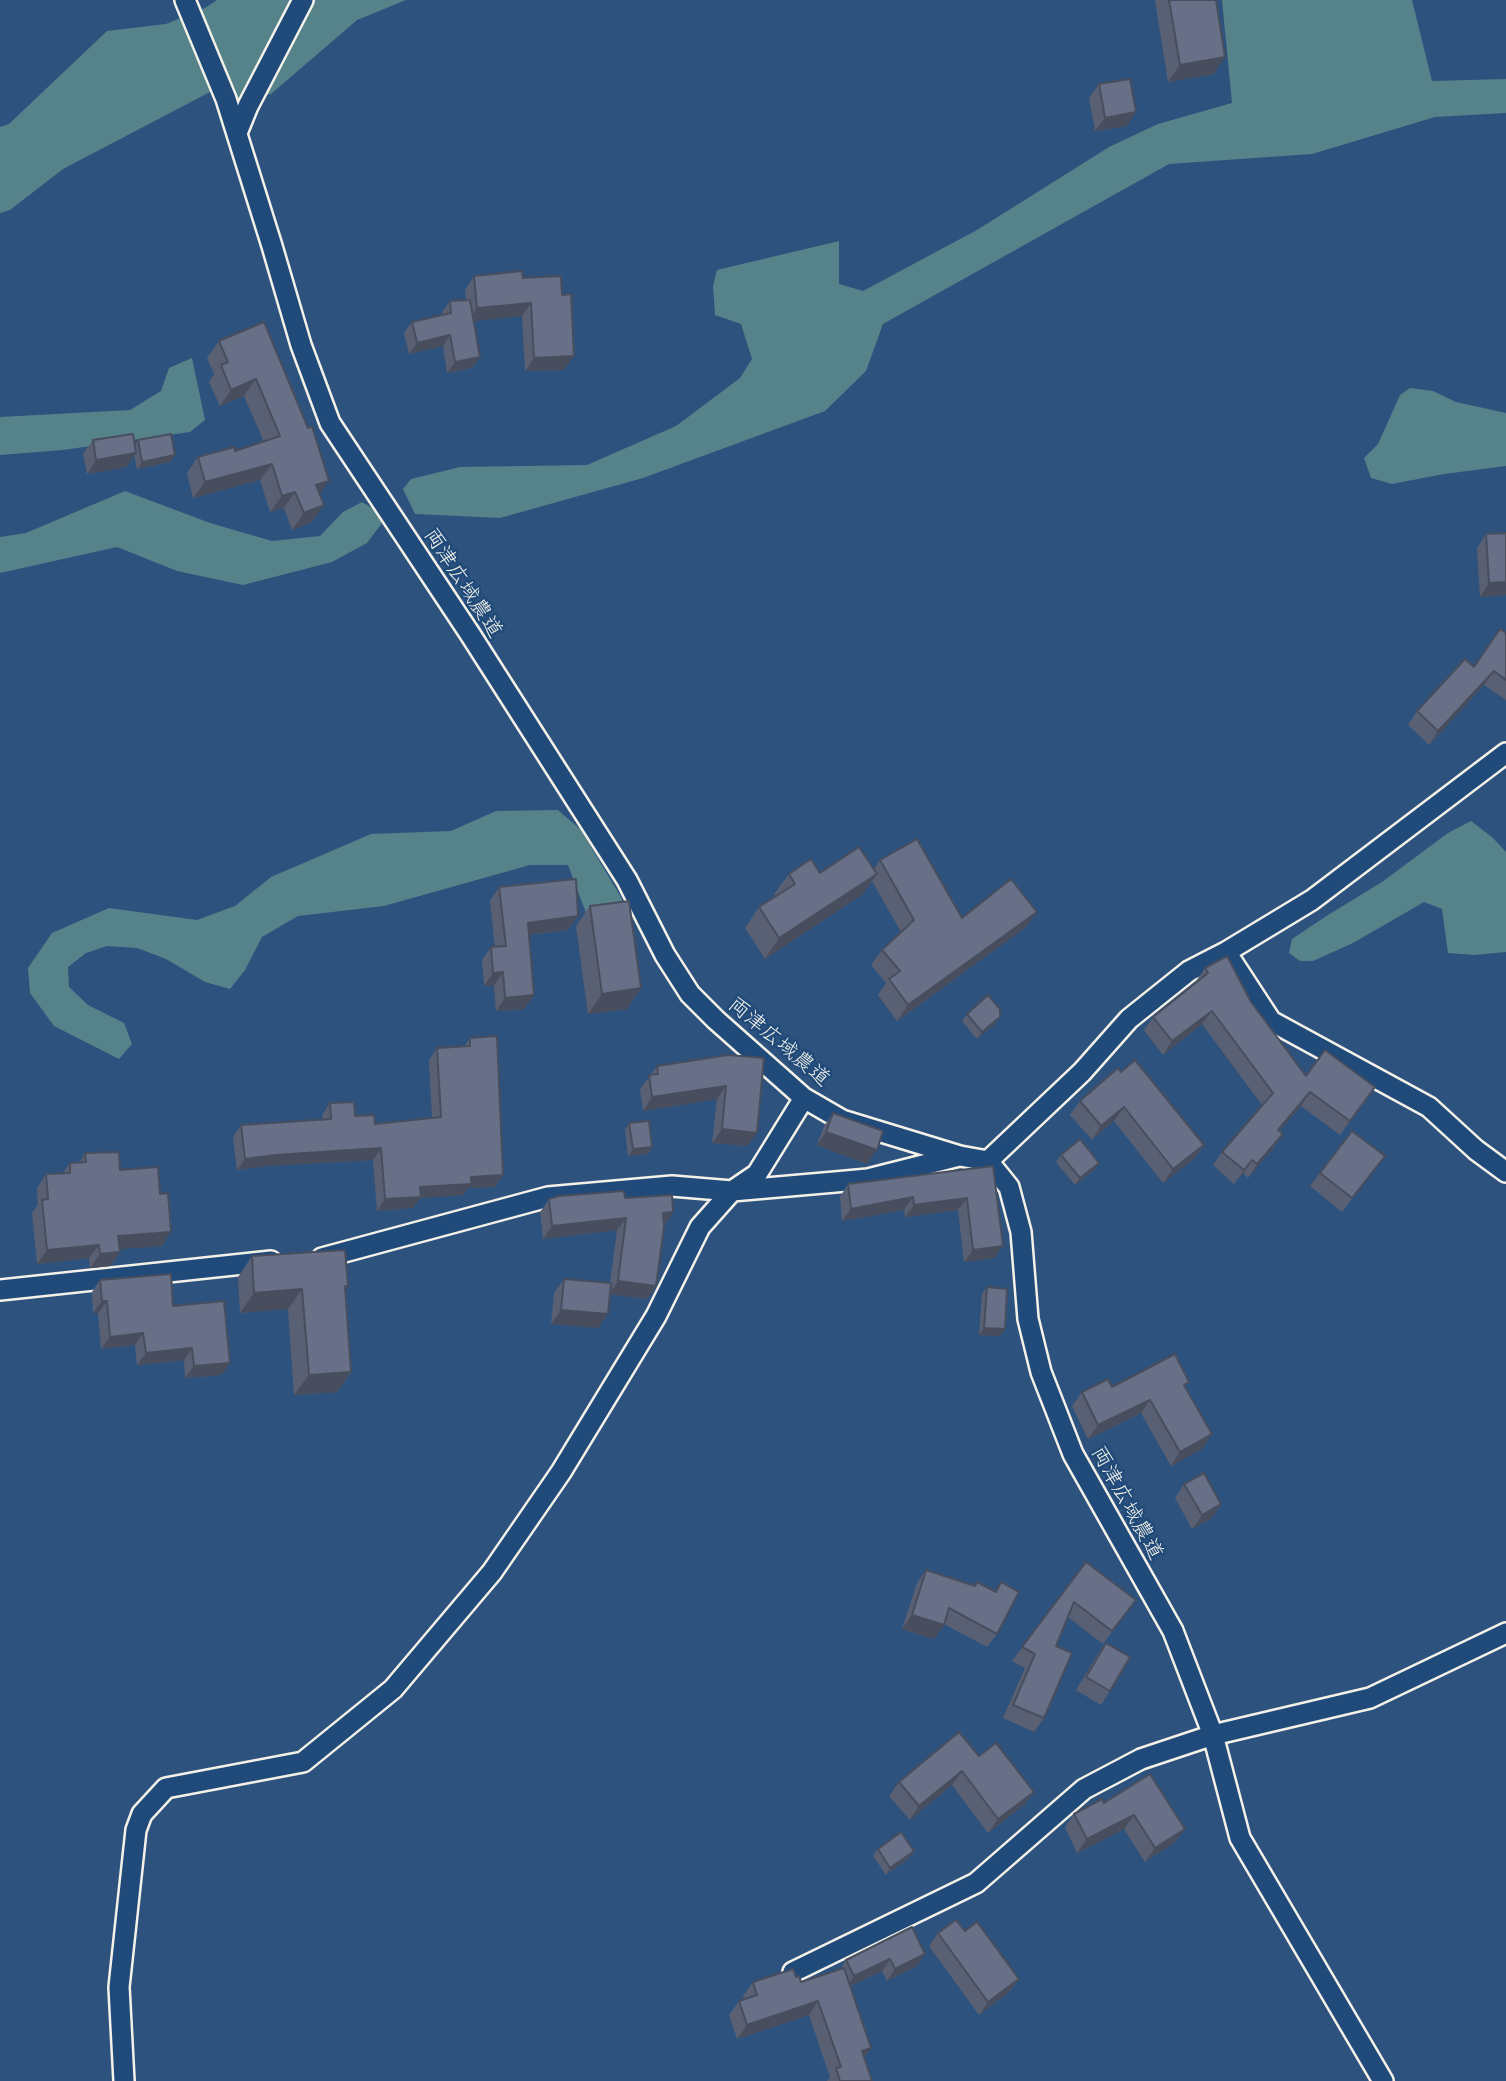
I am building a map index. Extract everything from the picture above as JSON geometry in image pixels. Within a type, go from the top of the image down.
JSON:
[{"type":"street","name":"両津広域農道","points":[[185,0],[226,100],[301,345],[330,423],[470,634],[627,880],[665,954],[690,994],[804,1098],[842,1120],[960,1156],[988,1161],[1009,1187],[1021,1232],[1028,1319],[1041,1372],[1073,1454],[1173,1631],[1213,1735],[1240,1838],[1383,2081]]},
{"type":"street","points":[[237,134],[248,106],[303,0]]},
{"type":"street","points":[[988,1161],[1082,1072],[1129,1019],[1189,971],[1312,900],[1506,753]]},
{"type":"street","points":[[1226,951],[1271,1021],[1429,1107],[1476,1150],[1506,1172]]},
{"type":"street","points":[[124,2081],[119,1987],[136,1830],[142,1814],[166,1788],[303,1762],[393,1689],[492,1572],[561,1472],[656,1316],[700,1227],[732,1191],[757,1174],[804,1098]]},
{"type":"street","points":[[0,1290],[328,1258],[548,1197],[672,1186],[732,1191],[868,1179],[960,1156]]},
{"type":"street","points":[[793,1972],[976,1883],[1084,1789],[1141,1759],[1213,1735],[1370,1698],[1506,1633]]},
{"type":"green space","points":[[217,0],[406,0],[357,20],[271,94],[237,102],[231,81],[63,169],[10,210],[0,213],[0,127],[9,124],[107,31],[166,24],[205,8]]},
{"type":"green space","points":[[1222,0],[1412,0],[1432,81],[1506,79],[1506,113],[1435,117],[1312,154],[1169,164],[883,324],[866,371],[825,411],[643,478],[500,518],[415,514],[403,489],[411,479],[460,467],[587,465],[676,426],[740,378],[752,359],[741,324],[715,315],[713,286],[717,270],[839,241],[839,284],[863,291],[977,230],[1109,147],[1158,124],[1232,103]]},
{"type":"green space","points":[[192,358],[205,420],[190,432],[63,450],[0,455],[0,417],[130,410],[161,391],[169,368]]},
{"type":"green space","points":[[1410,388],[1433,391],[1456,402],[1506,413],[1506,466],[1392,484],[1371,478],[1364,458],[1378,444],[1400,395]]},
{"type":"green space","points":[[125,491],[210,523],[272,541],[320,536],[343,512],[362,502],[377,511],[382,523],[367,543],[332,562],[243,585],[177,571],[117,547],[0,573],[0,537],[26,533]]},
{"type":"green space","points":[[558,810],[581,830],[622,899],[621,912],[586,913],[568,865],[530,865],[384,906],[298,916],[262,937],[245,970],[230,989],[205,982],[166,959],[137,948],[107,946],[86,953],[68,967],[69,987],[88,1005],[124,1023],[132,1044],[119,1059],[54,1026],[30,993],[28,968],[52,933],[109,908],[197,920],[235,906],[271,877],[371,834],[451,831],[496,811]]},
{"type":"green space","points":[[1471,821],[1506,852],[1506,952],[1474,955],[1448,953],[1442,909],[1424,902],[1353,943],[1313,961],[1300,961],[1289,953],[1292,939],[1382,882],[1448,833]]},
{"type":"building","points":[[1169,0],[1216,0],[1225,57],[1180,65]]},
{"type":"building","points":[[1130,79],[1136,112],[1105,118],[1099,84]]},
{"type":"building","points":[[522,271],[523,278],[561,276],[562,295],[571,294],[574,356],[534,358],[531,303],[477,308],[474,276]]},
{"type":"building","points":[[470,300],[480,357],[455,362],[450,335],[417,343],[412,322],[451,313],[450,301]]},
{"type":"building","points":[[264,322],[308,428],[312,426],[329,481],[316,485],[324,505],[304,513],[295,492],[282,496],[272,464],[205,482],[198,457],[234,447],[235,451],[280,436],[256,379],[231,390],[221,365],[228,362],[219,341]]},
{"type":"building","points":[[133,434],[136,453],[96,460],[93,440]]},
{"type":"building","points":[[171,434],[175,455],[142,462],[138,440]]},
{"type":"building","points":[[1506,533],[1506,582],[1489,583],[1486,534]]},
{"type":"building","points":[[1500,629],[1506,633],[1506,680],[1494,671],[1438,731],[1417,711],[1465,659],[1474,667]]},
{"type":"building","points":[[917,839],[962,918],[1011,879],[1037,912],[908,1005],[889,979],[900,971],[882,950],[914,920],[880,860]]},
{"type":"building","points":[[859,847],[877,874],[779,938],[759,907],[795,884],[789,874],[811,859],[820,873]]},
{"type":"building","points":[[576,879],[578,916],[528,923],[534,995],[505,998],[503,972],[493,973],[491,947],[506,946],[499,887]]},
{"type":"building","points":[[629,901],[641,988],[602,994],[590,906]]},
{"type":"building","points":[[1227,956],[1251,1002],[1306,1076],[1325,1050],[1375,1087],[1350,1121],[1310,1092],[1278,1130],[1283,1134],[1257,1164],[1252,1160],[1244,1170],[1222,1152],[1273,1093],[1212,1011],[1172,1041],[1153,1017],[1208,973],[1205,968]]},
{"type":"building","points":[[988,995],[1000,1009],[1000,1017],[982,1032],[967,1014]]},
{"type":"building","points":[[497,1036],[503,1175],[471,1177],[471,1184],[420,1187],[421,1197],[385,1199],[381,1148],[245,1159],[241,1125],[331,1119],[330,1103],[354,1102],[355,1116],[374,1115],[375,1124],[441,1117],[437,1048],[470,1046],[470,1038]]},
{"type":"building","points":[[728,1055],[764,1058],[757,1133],[722,1129],[726,1086],[652,1097],[649,1075],[658,1074],[657,1066]]},
{"type":"building","points":[[1135,1060],[1204,1145],[1173,1169],[1124,1107],[1101,1126],[1080,1101],[1118,1068],[1121,1072]]},
{"type":"building","points":[[833,1113],[883,1131],[877,1150],[826,1132]]},
{"type":"building","points":[[649,1121],[652,1147],[633,1149],[629,1123]]},
{"type":"building","points":[[1352,1131],[1385,1156],[1352,1198],[1320,1173]]},
{"type":"building","points":[[1080,1139],[1099,1163],[1080,1178],[1061,1155]]},
{"type":"building","points":[[119,1152],[120,1170],[158,1167],[160,1194],[168,1193],[171,1232],[118,1236],[120,1252],[100,1254],[99,1245],[47,1250],[42,1200],[48,1199],[46,1174],[70,1173],[70,1163],[86,1162],[85,1153]]},
{"type":"building","points":[[993,1166],[1003,1246],[973,1250],[967,1198],[914,1205],[913,1197],[851,1209],[848,1184]]},
{"type":"building","points":[[624,1191],[625,1198],[672,1195],[673,1212],[663,1213],[664,1227],[656,1286],[618,1281],[626,1218],[552,1226],[549,1199]]},
{"type":"building","points":[[345,1250],[351,1372],[309,1375],[302,1289],[254,1293],[252,1256]]},
{"type":"building","points":[[171,1274],[173,1306],[224,1301],[230,1363],[194,1366],[192,1348],[146,1353],[143,1333],[110,1337],[107,1301],[102,1301],[100,1280]]},
{"type":"building","points":[[564,1279],[611,1283],[608,1314],[561,1310]]},
{"type":"building","points":[[987,1287],[1007,1289],[1005,1329],[984,1328]]},
{"type":"building","points":[[1175,1354],[1189,1382],[1184,1385],[1212,1434],[1180,1452],[1150,1400],[1098,1425],[1082,1392],[1108,1379],[1112,1387]]},
{"type":"building","points":[[1204,1473],[1221,1504],[1202,1515],[1184,1484]]},
{"type":"building","points":[[1086,1562],[1136,1600],[1112,1631],[1074,1602],[1056,1646],[1072,1653],[1044,1718],[1013,1705],[1035,1654],[1022,1647]]},
{"type":"building","points":[[926,1570],[975,1586],[977,1582],[996,1592],[1001,1582],[1019,1592],[997,1634],[949,1608],[944,1625],[912,1615]]},
{"type":"building","points":[[1106,1643],[1130,1657],[1110,1691],[1086,1677]]},
{"type":"building","points":[[959,1732],[979,1756],[996,1743],[1034,1792],[998,1819],[962,1771],[919,1806],[899,1782]]},
{"type":"building","points":[[1150,1774],[1185,1829],[1155,1848],[1134,1815],[1087,1839],[1074,1814],[1102,1799],[1104,1803]]},
{"type":"building","points":[[901,1832],[914,1851],[890,1868],[878,1849]]},
{"type":"building","points":[[956,1920],[965,1931],[977,1922],[1019,1979],[988,2002],[938,1933]]},
{"type":"building","points":[[912,1927],[925,1954],[895,1969],[890,1959],[854,1976],[846,1960]]},
{"type":"building","points":[[844,1968],[871,2048],[862,2051],[872,2081],[840,2081],[836,2068],[841,2067],[818,2001],[747,2025],[739,2001],[757,1995],[753,1982],[793,1969],[801,1982]]}]
